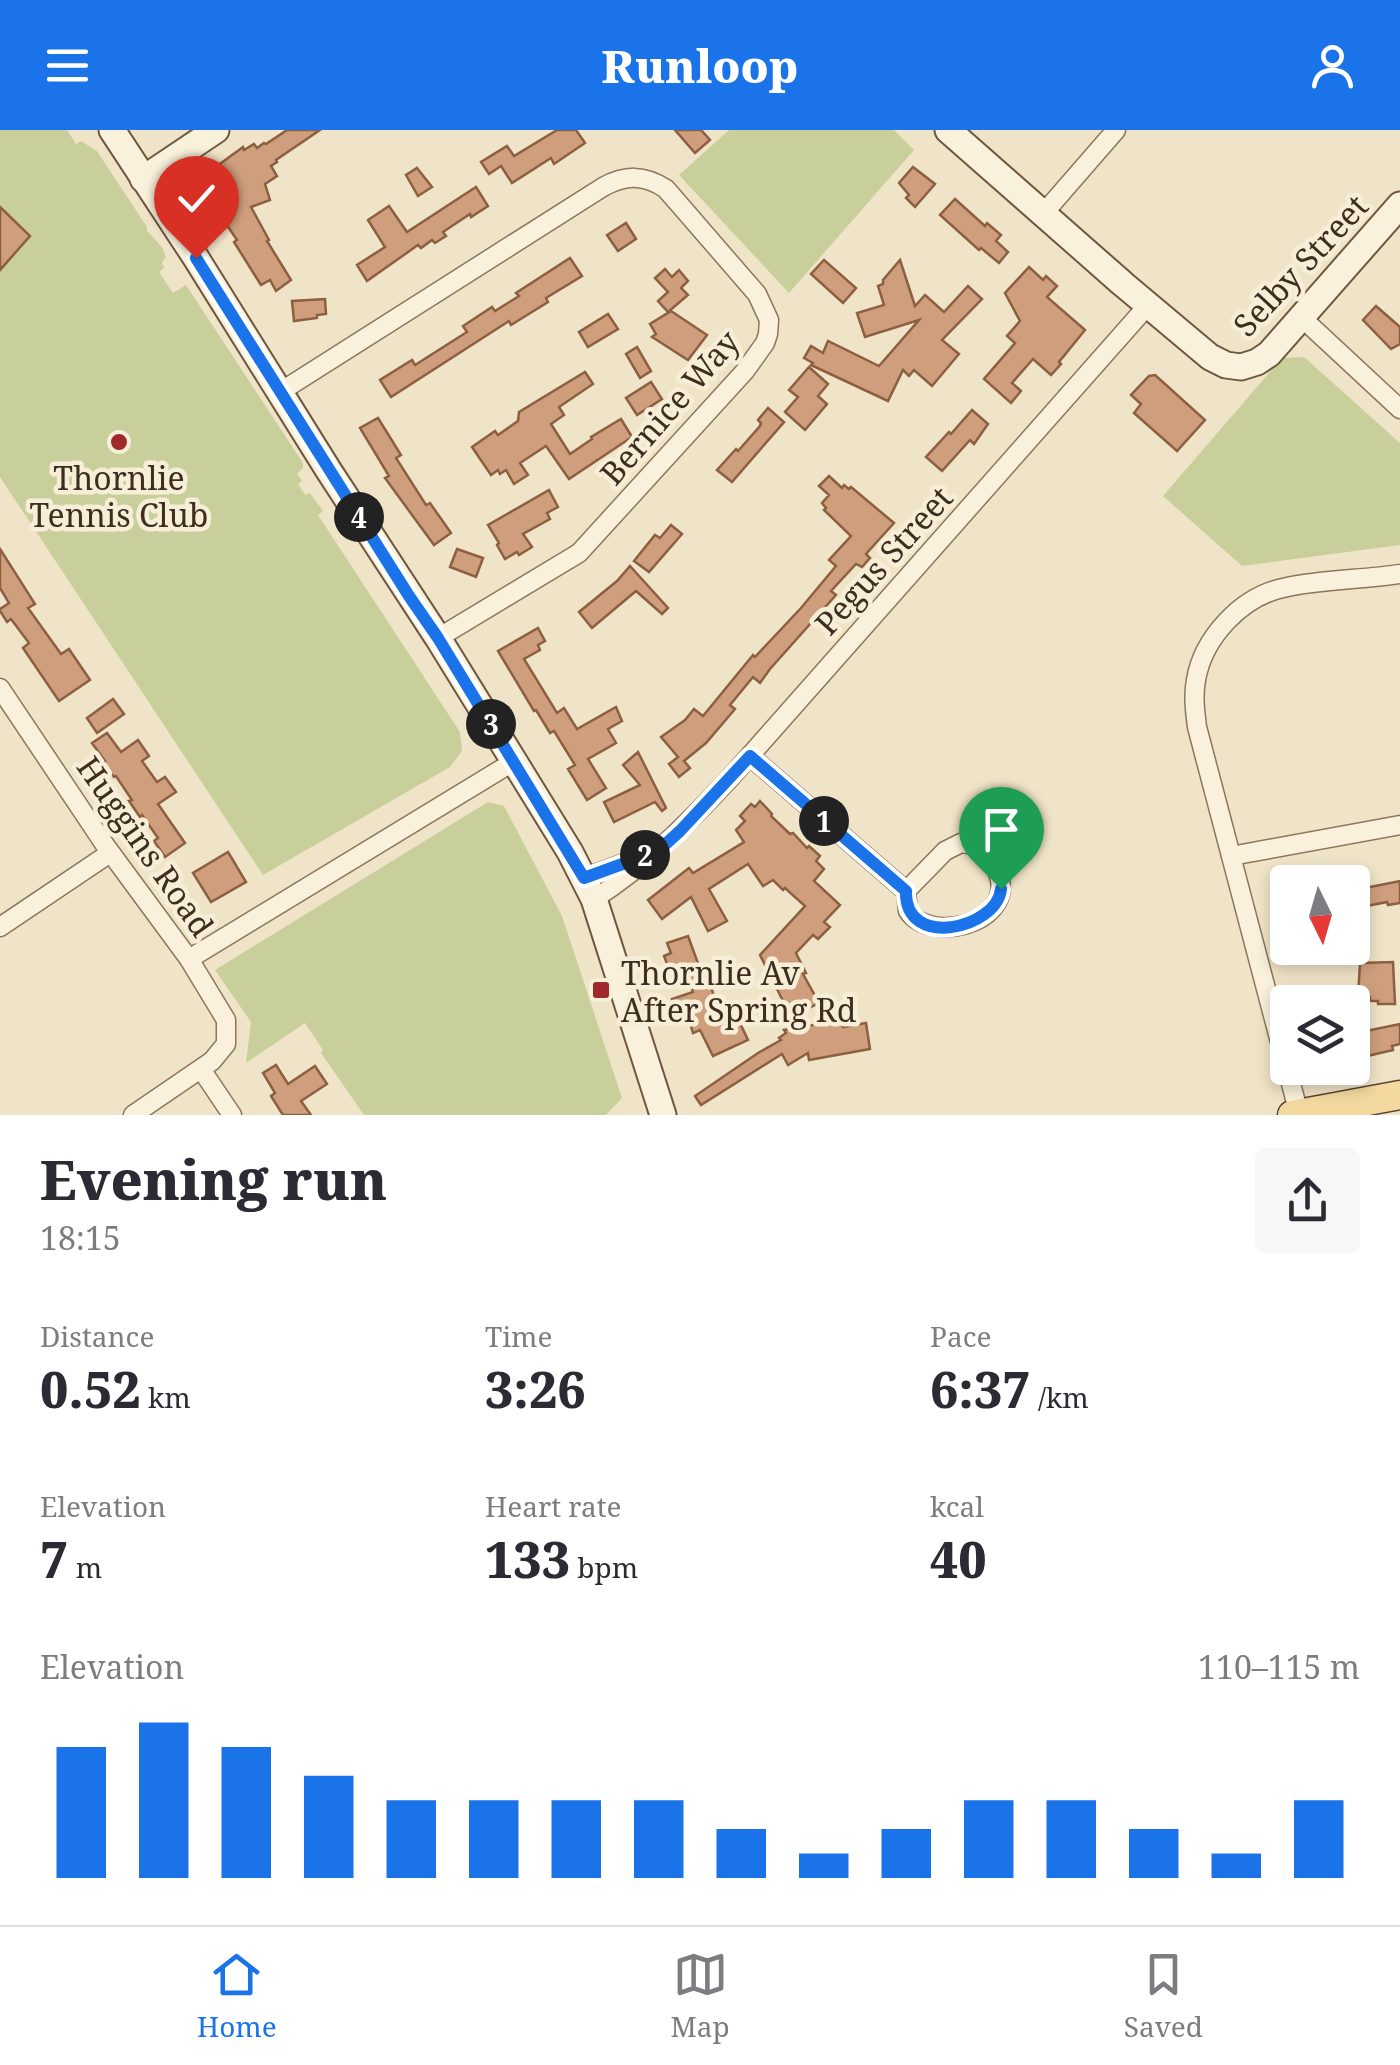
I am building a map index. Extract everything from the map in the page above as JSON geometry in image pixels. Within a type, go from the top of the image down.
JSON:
[{"type":"main road","points":[[112,130],[438,638],[589,888],[661,1113]]},
{"type":"main road","points":[[139,173],[188,130]]},
{"type":"main road","points":[[139,173],[216,130]]},
{"type":"main road","points":[[948,130],[1149,304]]},
{"type":"main road","name":"Selby Street","points":[[1149,304],[1210,356],[1232,367],[1244,367],[1265,357],[1400,204]]},
{"type":"main road","points":[[1295,1114],[1400,1095]]},
{"type":"street","points":[[1043,214],[1116,130]]},
{"type":"street","name":"Bernice Way","points":[[280,392],[603,187],[625,178],[643,178],[666,190],[757,294],[769,326],[757,356],[631,498],[579,553],[438,638]]},
{"type":"street","name":"Pegus Street","points":[[589,888],[613,887],[680,831],[1149,304]]},
{"type":"street","points":[[1302,318],[1400,409]]},
{"type":"street","points":[[1295,1114],[1195,710],[1195,681],[1208,646],[1234,615],[1265,594],[1283,588],[1400,574]]},
{"type":"street","name":"Huggins Road","points":[[0,688],[110,852],[190,959],[226,1020],[226,1044],[201,1068]]},
{"type":"street","points":[[750,756],[906,891],[912,918],[922,924],[951,926],[980,918],[998,904],[1001,889],[990,857],[980,846],[967,843],[945,852],[906,891]]},
{"type":"street","points":[[190,959],[513,762]]},
{"type":"street","points":[[1231,856],[1400,824]]},
{"type":"street","points":[[0,927],[110,852]]},
{"type":"street","points":[[132,1115],[201,1068],[232,1115]]},
{"type":"green space","points":[[0,130],[67,130],[76,144],[81,141],[97,151],[147,231],[162,247],[166,257],[159,272],[173,293],[186,285],[303,463],[297,474],[302,481],[298,484],[323,511],[318,515],[460,732],[462,751],[450,767],[263,875],[0,477]]},
{"type":"green space","points":[[729,130],[894,130],[914,150],[789,293],[679,175]]},
{"type":"green space","points":[[1304,357],[1400,443],[1400,545],[1242,566],[1163,496],[1282,358]]},
{"type":"green space","points":[[488,802],[504,806],[562,916],[622,1098],[606,1115],[364,1115],[305,1023],[246,1063],[251,1022],[215,970]]},
{"type":"building","points":[[287,130],[320,130],[276,160],[271,166],[277,176],[265,184],[270,200],[251,207],[291,280],[276,291],[270,280],[261,285],[218,212],[205,218],[201,212],[198,214],[182,190],[189,186],[190,179],[204,170],[206,174],[243,147],[244,150],[254,144],[257,148]]},
{"type":"building","points":[[557,130],[576,130],[585,143],[554,164],[551,158],[512,183],[501,166],[489,174],[481,162],[507,146],[514,156]]},
{"type":"building","points":[[675,130],[701,130],[710,140],[695,153]]},
{"type":"building","points":[[913,167],[935,184],[915,207],[899,183]]},
{"type":"building","points":[[417,168],[432,187],[418,196],[406,175]]},
{"type":"building","points":[[476,187],[488,206],[443,232],[446,236],[435,243],[432,240],[421,248],[418,245],[367,281],[357,265],[385,247],[368,220],[389,206],[407,232]]},
{"type":"building","points":[[955,199],[1001,235],[996,241],[1008,252],[999,263],[940,215]]},
{"type":"building","points":[[0,207],[30,236],[0,270]]},
{"type":"building","points":[[626,223],[636,239],[618,251],[607,235]]},
{"type":"building","points":[[570,258],[582,276],[546,298],[548,302],[511,325],[509,321],[391,397],[380,380],[412,360],[415,365],[467,332],[463,326],[492,307],[495,311],[519,296],[516,293]]},
{"type":"building","points":[[824,260],[856,288],[843,303],[811,274]]},
{"type":"building","points":[[900,260],[915,306],[925,295],[944,312],[968,286],[982,299],[942,340],[959,354],[932,386],[914,370],[909,376],[903,370],[888,401],[811,365],[804,358],[811,346],[823,353],[828,341],[879,366],[919,320],[865,337],[857,313],[884,305],[878,286]]},
{"type":"building","points":[[1029,267],[1057,286],[1047,297],[1085,330],[1051,375],[1033,359],[1012,383],[1021,391],[1011,403],[984,379],[1015,343],[1007,336],[1020,321],[1005,293]]},
{"type":"building","points":[[665,269],[672,277],[679,270],[688,281],[681,288],[688,295],[668,312],[658,301],[668,292],[655,278]]},
{"type":"building","points":[[325,299],[326,314],[294,321],[292,301]]},
{"type":"building","points":[[1376,306],[1400,327],[1400,344],[1391,349],[1363,320]]},
{"type":"building","points":[[671,311],[707,335],[688,360],[652,337],[656,334],[650,324]]},
{"type":"building","points":[[608,314],[618,329],[588,347],[579,332]]},
{"type":"building","points":[[637,347],[651,371],[640,378],[626,354]]},
{"type":"building","points":[[809,367],[828,384],[818,396],[827,404],[805,430],[785,412],[798,397],[789,390]]},
{"type":"building","points":[[585,372],[593,384],[559,407],[564,415],[551,424],[570,454],[621,419],[632,437],[569,479],[546,446],[520,463],[528,475],[514,484],[506,470],[491,475],[472,447],[495,431],[498,435],[518,421],[519,412]]},
{"type":"building","points":[[1155,375],[1205,420],[1177,451],[1134,413],[1141,404],[1131,395],[1149,376]]},
{"type":"building","points":[[651,382],[662,399],[637,415],[626,398]]},
{"type":"building","points":[[768,408],[784,422],[732,482],[717,470],[760,426],[758,420]]},
{"type":"building","points":[[972,410],[988,424],[974,444],[970,440],[942,471],[926,457]]},
{"type":"building","points":[[378,418],[401,455],[396,458],[426,505],[430,503],[451,533],[434,545],[385,478],[389,476],[360,428]]},
{"type":"building","points":[[829,476],[842,488],[851,487],[894,523],[866,554],[870,558],[862,567],[856,564],[831,591],[836,595],[760,683],[753,677],[730,705],[735,709],[706,743],[684,761],[690,768],[679,777],[669,764],[678,757],[661,737],[694,709],[703,716],[753,655],[801,608],[836,566],[829,560],[851,536],[824,510],[822,503],[829,495],[819,486]]},
{"type":"building","points":[[549,490],[558,507],[547,513],[550,519],[523,534],[532,547],[505,559],[488,525]]},
{"type":"building","points":[[671,525],[682,534],[649,572],[634,561],[655,535],[660,538]]},
{"type":"building","points":[[0,549],[35,604],[28,608],[61,654],[69,649],[90,680],[59,701],[23,648],[29,643],[0,611],[9,603],[0,588]]},
{"type":"building","points":[[457,549],[483,558],[476,577],[450,567]]},
{"type":"building","points":[[630,566],[668,608],[662,614],[636,591],[592,628],[579,612]]},
{"type":"building","points":[[538,628],[545,641],[538,645],[540,650],[524,659],[557,713],[564,708],[577,729],[616,707],[622,721],[608,729],[616,743],[588,759],[606,788],[587,800],[568,769],[575,765],[554,731],[550,733],[534,711],[498,651]]},
{"type":"building","points":[[113,699],[124,714],[97,733],[87,718]]},
{"type":"building","points":[[107,733],[121,752],[138,740],[149,756],[142,761],[157,782],[165,777],[176,792],[158,804],[185,843],[165,857],[154,841],[158,838],[92,743]]},
{"type":"building","points":[[638,752],[666,808],[662,811],[655,802],[614,822],[604,802],[640,785],[623,765]]},
{"type":"building","points":[[760,801],[790,834],[820,856],[816,861],[824,869],[814,881],[840,905],[824,922],[830,927],[818,939],[813,935],[796,953],[819,1003],[791,1017],[760,955],[805,906],[785,888],[773,880],[763,886],[748,864],[709,889],[727,921],[708,931],[691,897],[662,919],[648,900],[689,868],[693,873],[744,842],[736,830],[745,821],[740,816]]},
{"type":"building","points":[[228,852],[246,882],[211,902],[193,873]]},
{"type":"building","points":[[1400,881],[1400,903],[1370,905],[1370,887]]},
{"type":"building","points":[[688,936],[707,988],[711,987],[716,1002],[721,1000],[729,1024],[738,1019],[748,1040],[713,1056],[700,1030],[693,1033],[688,1016],[679,1019],[672,999],[693,992],[684,969],[671,974],[664,956],[671,953],[667,943]]},
{"type":"building","points":[[1393,962],[1395,1004],[1370,1001],[1370,985],[1359,985],[1360,965]]},
{"type":"building","points":[[842,1020],[843,1027],[866,1023],[870,1049],[809,1060],[808,1053],[788,1065],[782,1054],[701,1105],[695,1096],[781,1040],[784,1030]]},
{"type":"building","points":[[1400,1024],[1400,1044],[1392,1046],[1393,1050],[1370,1055],[1370,1030]]},
{"type":"building","points":[[276,1065],[288,1084],[315,1066],[327,1084],[301,1101],[311,1115],[283,1115],[263,1073]]},
{"type":"place","name":"Thornlie Tennis Club","points":[[119,442]]},
{"type":"place","name":"Thornlie Av After Spring Rd","points":[[601,990]]},
{"type":"route","points":[[196,258],[438,638],[584,878],[658,851],[750,756],[906,891],[908,911],[917,922],[936,927],[972,922],[998,904],[1001,889]]}]
